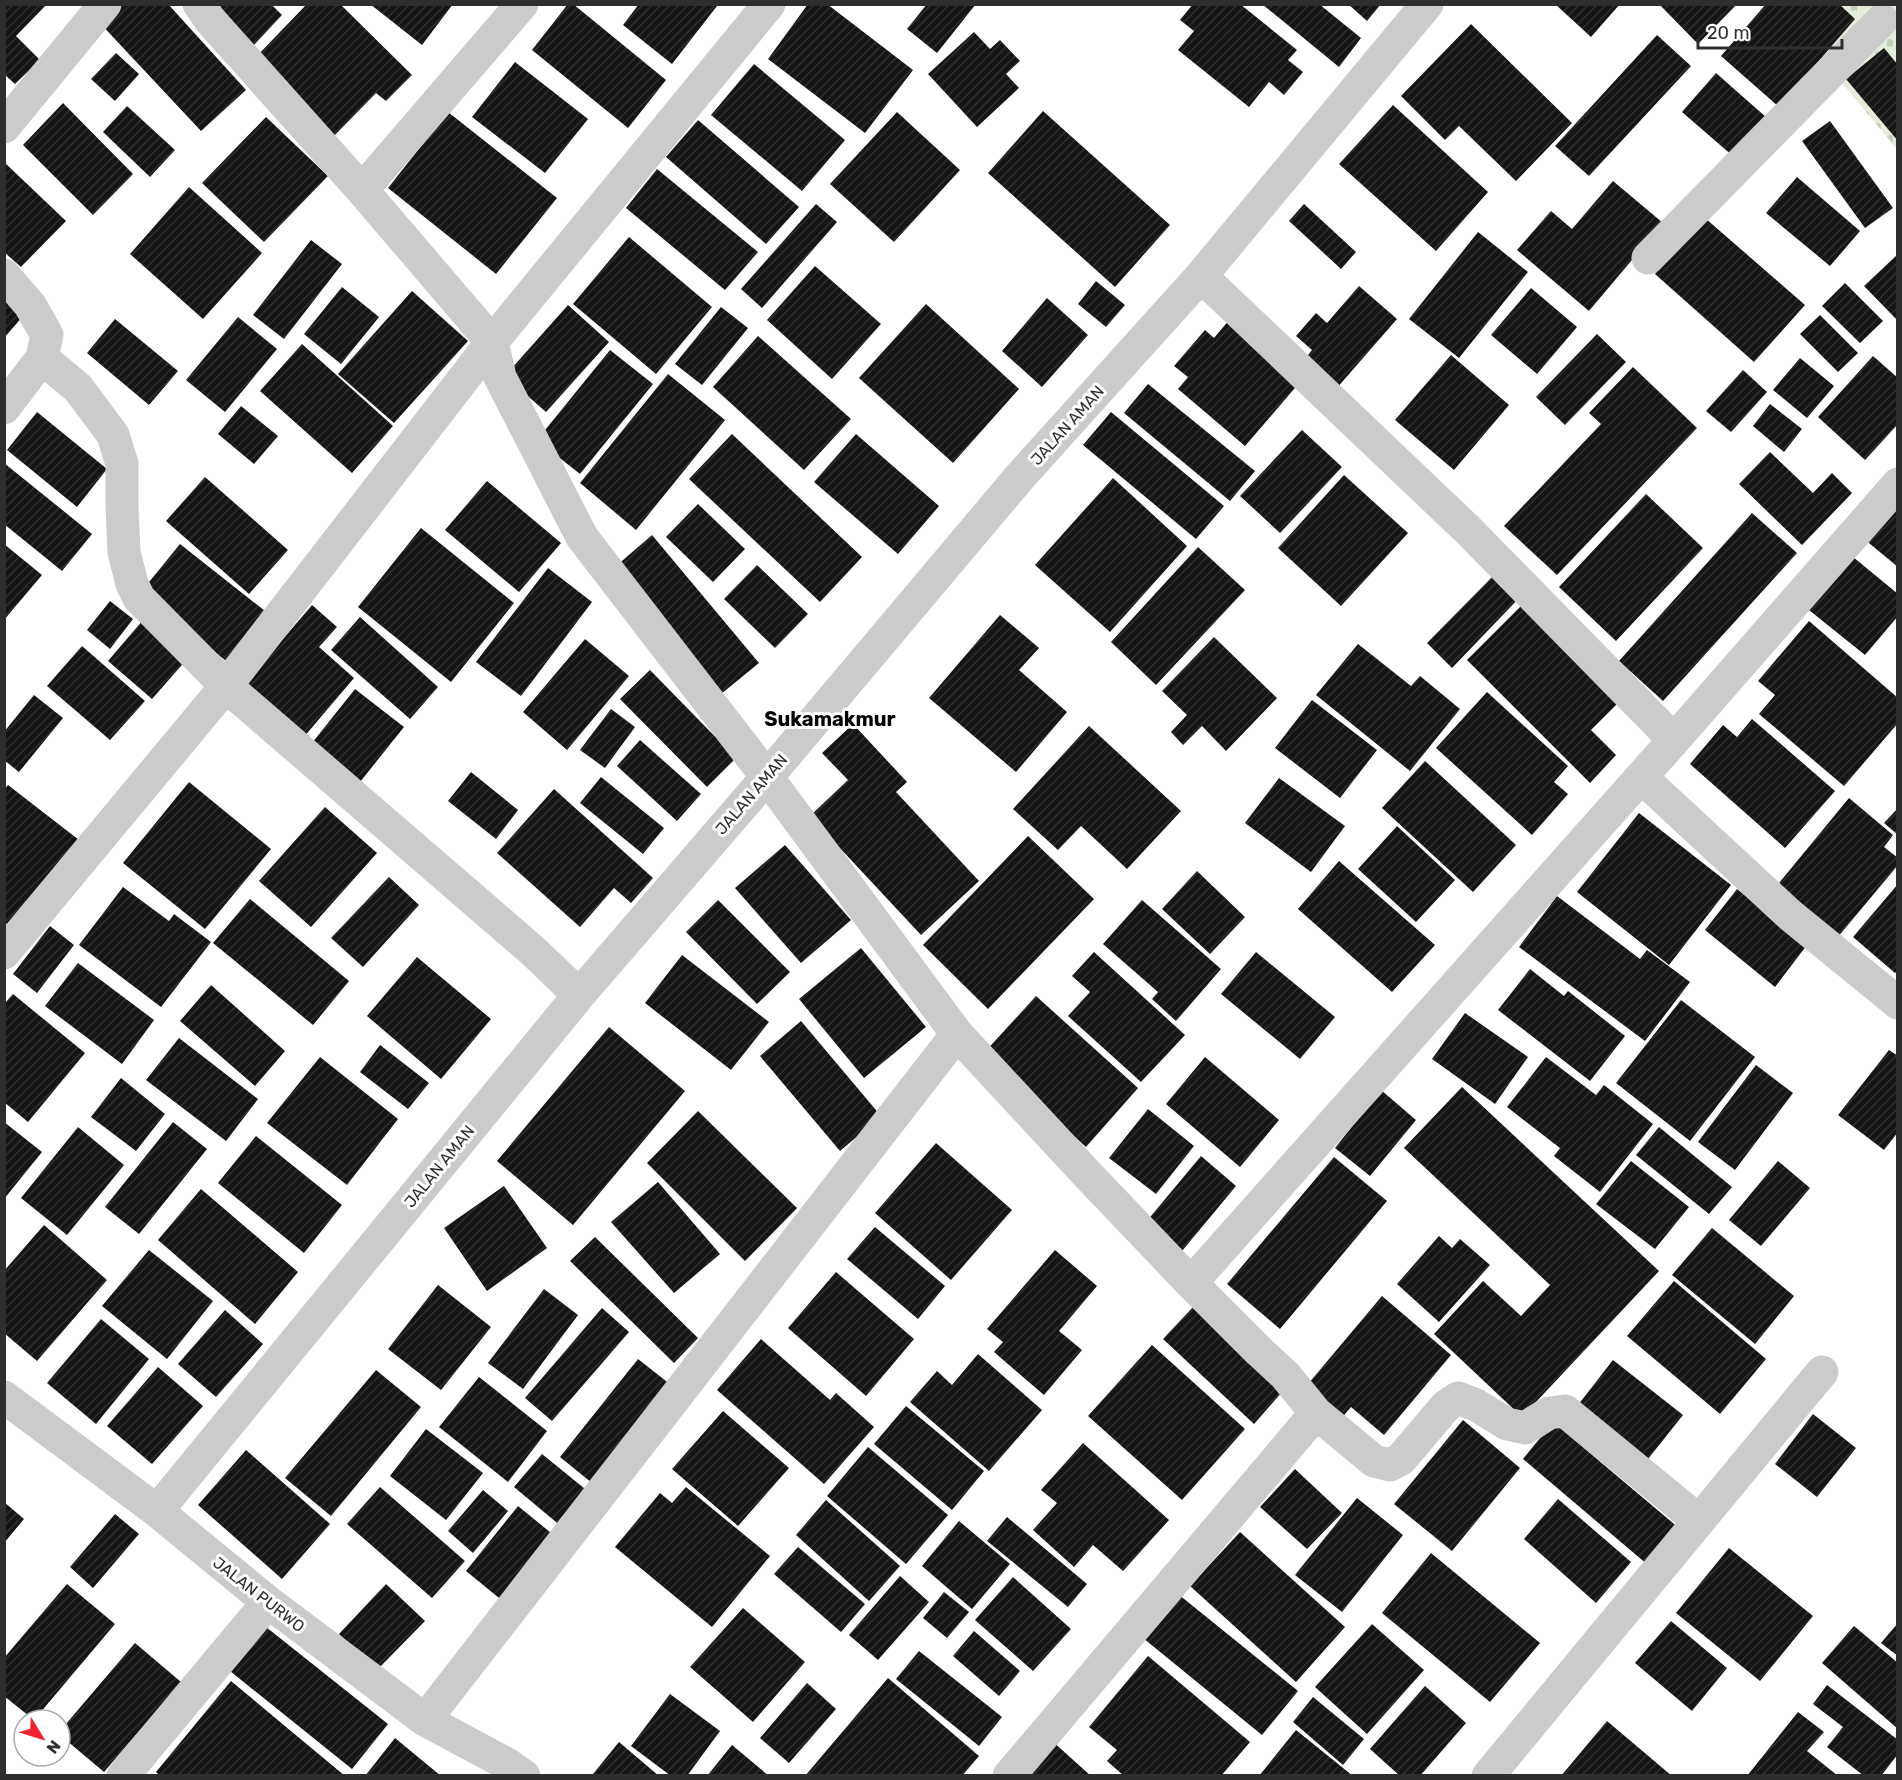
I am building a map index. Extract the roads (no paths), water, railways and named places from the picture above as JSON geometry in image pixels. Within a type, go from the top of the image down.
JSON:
[{"type":"street","points":[[4,127],[105,4]]},
{"type":"street","points":[[199,4],[210,20],[362,190],[492,342],[500,376],[582,537],[767,777],[957,1034],[1191,1283],[1286,1375],[1316,1413],[1374,1461],[1390,1465],[1401,1459],[1446,1406],[1458,1398],[1476,1405],[1507,1424],[1525,1428],[1549,1413],[1565,1411],[1698,1520]]},
{"type":"street","points":[[362,190],[522,4]]},
{"type":"street","points":[[4,952],[226,686],[492,342],[769,4]]},
{"type":"street","name":"JALAN AMAN","points":[[157,1511],[579,995],[767,777],[1018,479],[1201,276],[1427,4]]},
{"type":"street","points":[[1648,258],[1883,21]]},
{"type":"street","points":[[4,275],[30,305],[47,335],[42,358],[4,408]]},
{"type":"street","points":[[1201,276],[1468,530],[1674,740]]},
{"type":"street","points":[[42,358],[78,388],[113,435],[122,464],[124,552],[132,584],[140,598],[226,686],[524,943],[579,995]]},
{"type":"street","points":[[1191,1283],[1674,740],[1898,484]]},
{"type":"street","points":[[1641,777],[1790,915],[1898,1003]]},
{"type":"street","points":[[425,1720],[957,1034]]},
{"type":"street","points":[[1488,1776],[1822,1372]]},
{"type":"street","name":"JALAN PURWO","points":[[4,1397],[157,1511],[268,1602],[425,1720],[507,1764],[524,1776]]},
{"type":"street","points":[[1009,1776],[1316,1413]]},
{"type":"street","points":[[123,1776],[268,1602]]},
{"type":"district","name":"Sukamakmur","points":[[830,719]]}]
